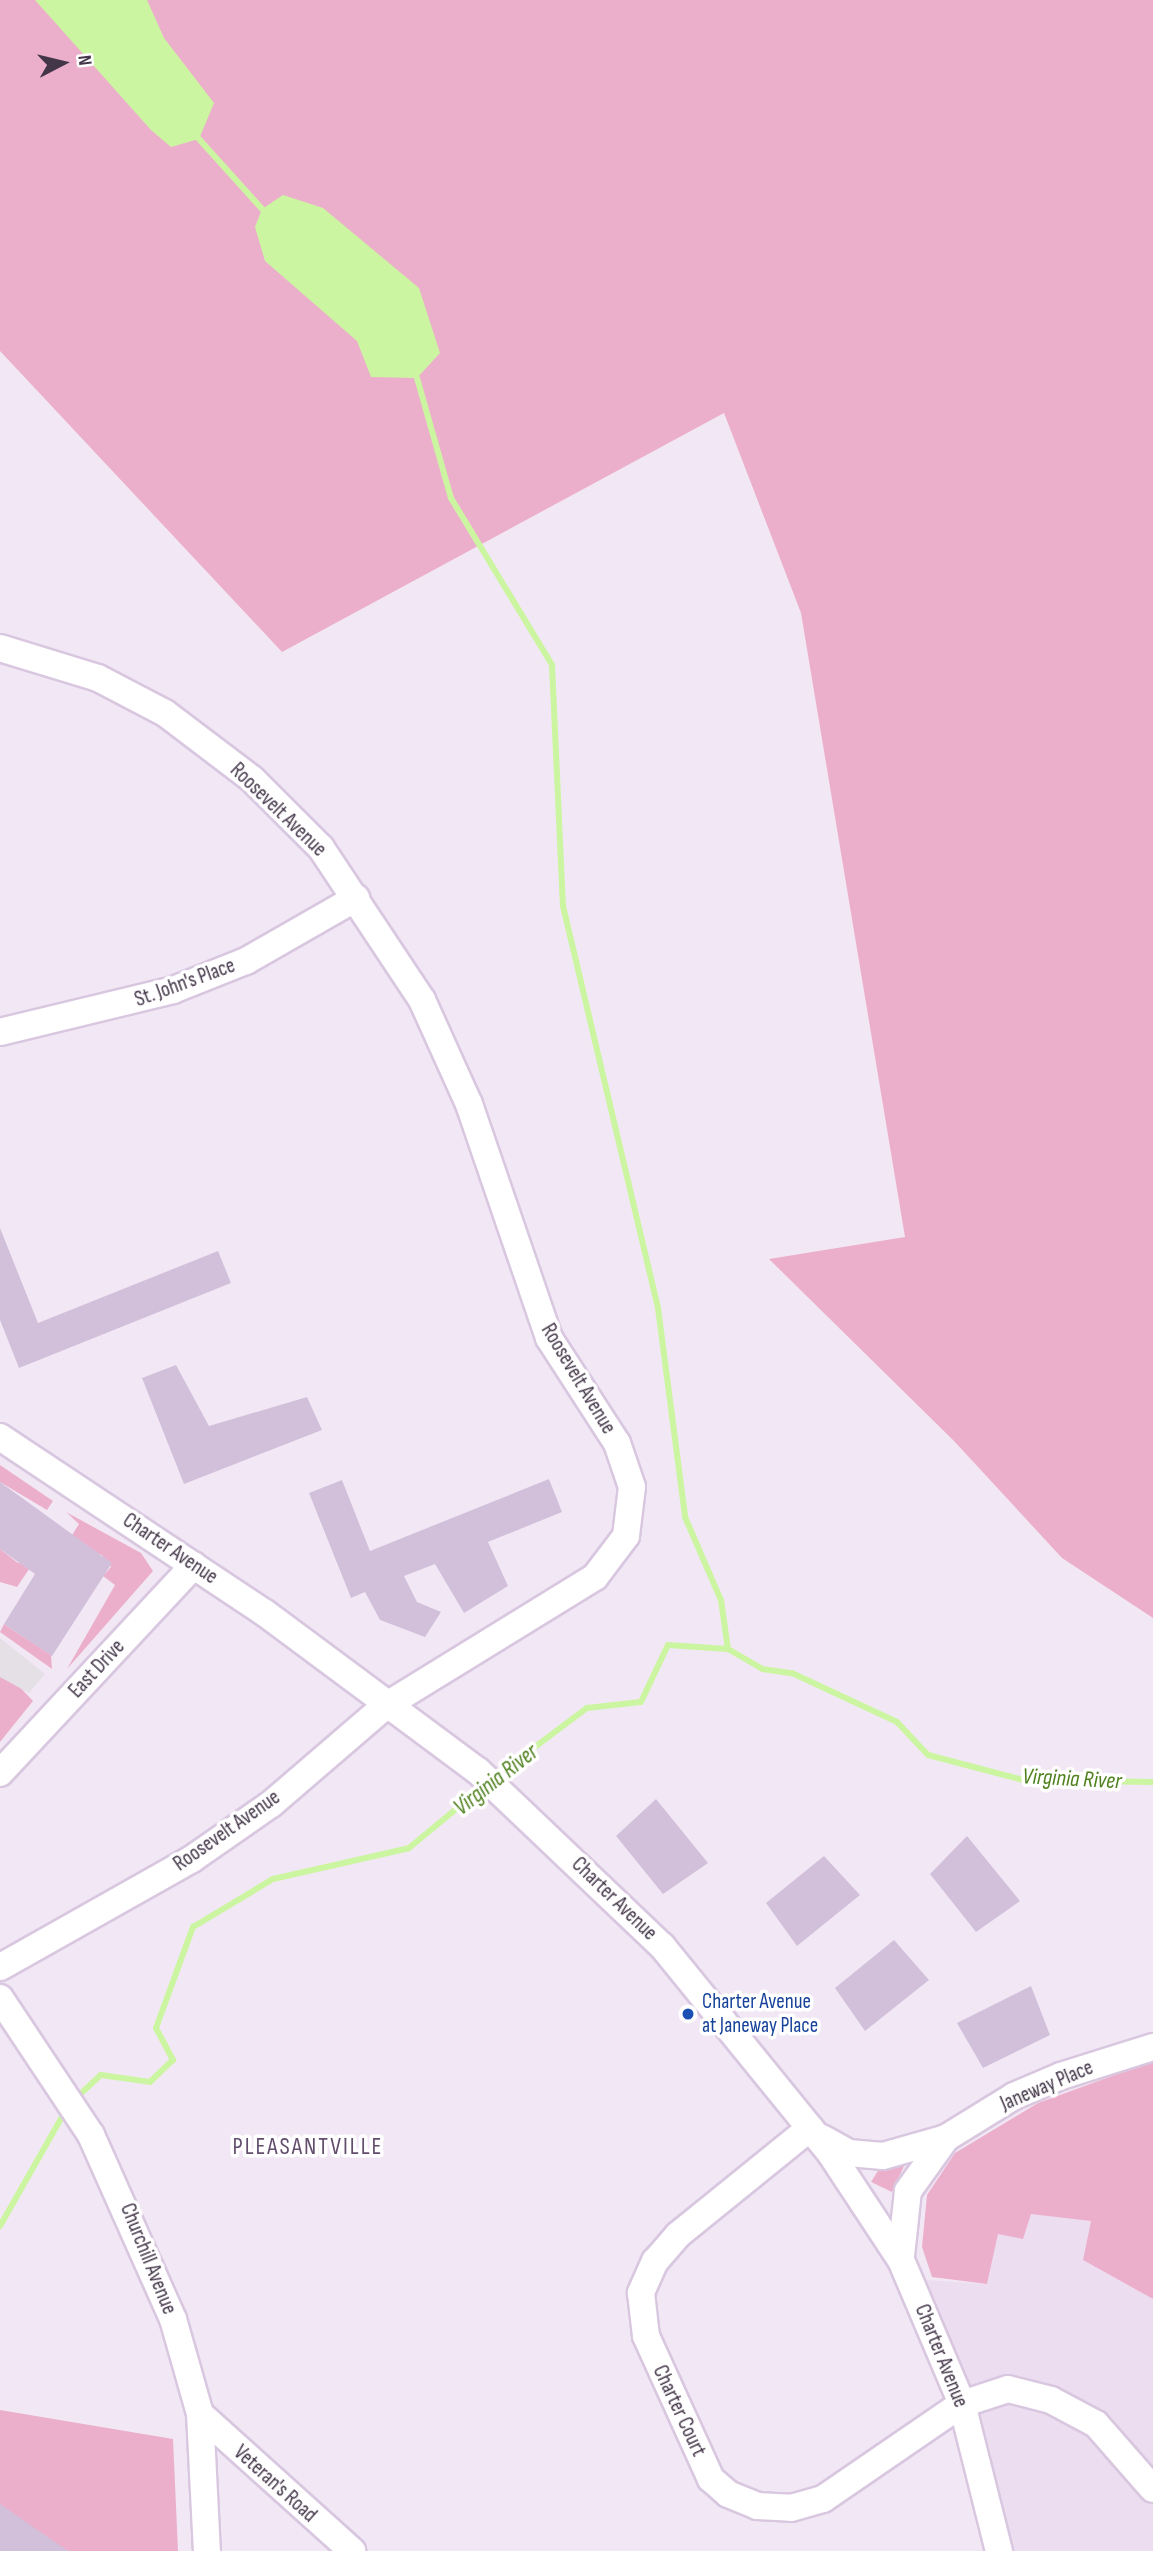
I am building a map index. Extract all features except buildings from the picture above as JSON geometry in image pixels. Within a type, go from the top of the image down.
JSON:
[{"type":"street","name":"Roosevelt Avenue","points":[[0,648],[98,678],[165,713],[252,779],[321,848],[422,1000],[469,1104],[549,1338],[617,1443],[632,1486],[626,1536],[595,1577],[385,1706],[271,1804],[192,1860],[0,1967]]},
{"type":"street","name":"St. John's Place","points":[[0,1032],[173,990],[246,961],[356,898]]},
{"type":"street","name":"Charter Avenue","points":[[0,1437],[194,1565],[478,1771],[662,1946],[810,2127],[901,2260],[962,2404],[999,2551]]},
{"type":"street","name":"East Drive","points":[[0,1773],[194,1565]]},
{"type":"street","name":"Churchill Avenue","points":[[0,1998],[85,2124],[173,2319],[200,2414],[206,2551]]},
{"type":"street","name":"Janeway Place","points":[[810,2127],[849,2153],[883,2156],[946,2138],[1014,2096],[1153,2047]]},
{"type":"street","name":"Charter Court","points":[[810,2127],[678,2235],[655,2261],[641,2293],[646,2336],[711,2479],[727,2494],[757,2506],[791,2508],[823,2499],[962,2404],[1009,2389],[1051,2400],[1119,2444],[1153,2489]]},
{"type":"street","name":"Janeway Place","points":[[901,2260],[908,2191],[946,2138]]},
{"type":"street","name":"Veteran's Road","points":[[200,2414],[352,2551]]},
{"type":"shaded area","points":[[0,0],[1153,0],[1153,1618],[1062,1558],[954,1441],[769,1259],[905,1237],[801,613],[724,413],[282,652],[0,351]]},
{"type":"shaded area","points":[[35,0],[147,0],[164,38],[214,103],[199,139],[171,147],[151,130]]},
{"type":"shaded area","points":[[283,195],[323,208],[419,288],[440,353],[417,378],[371,377],[357,341],[265,261],[255,227],[262,209]]},
{"type":"shaded area","points":[[0,1465],[53,1501],[47,1510],[0,1482]]},
{"type":"shaded area","points":[[66,1512],[141,1553],[153,1571],[67,1669],[115,1585],[103,1576],[111,1567],[102,1555],[67,1543],[79,1524]]},
{"type":"shaded area","points":[[0,1549],[18,1563],[40,1553],[17,1587],[0,1582]]},
{"type":"shaded area","points":[[4,1624],[51,1655],[52,1669],[0,1632]]},
{"type":"shaded area","points":[[0,1638],[45,1674],[29,1693],[0,1677]]},
{"type":"shaded area","points":[[0,1677],[14,1681],[33,1701],[0,1742]]},
{"type":"shaded area","points":[[1153,2061],[1153,2299],[1083,2260],[1091,2221],[1031,2214],[1023,2239],[998,2234],[987,2284],[932,2277],[922,2247],[927,2195],[955,2153],[1038,2103]]},
{"type":"shaded area","points":[[881,2166],[904,2166],[892,2192],[871,2182]]},
{"type":"shaded area","points":[[1031,2213],[1091,2221],[1083,2260],[1153,2299],[1153,2551],[999,2551],[910,2279],[987,2284],[997,2233]]},
{"type":"shaded area","points":[[0,2410],[173,2439],[178,2551],[0,2551]]},
{"type":"waterway","points":[[199,139],[262,209]]},
{"type":"waterway","points":[[417,378],[451,498],[552,665],[563,906],[658,1308],[685,1517],[721,1600],[728,1649]]},
{"type":"waterway","name":"Virginia River","points":[[495,1777],[587,1708],[641,1702],[668,1645],[728,1649],[762,1669],[792,1673],[897,1722],[928,1755],[1023,1780],[1153,1782]]},
{"type":"waterway","name":"Virginia River","points":[[75,2099],[101,2075],[150,2082],[173,2060],[156,2028],[193,1927],[273,1879],[409,1848],[484,1786]]},
{"type":"waterway","name":"Virginia River","points":[[0,2226],[66,2110]]},
{"type":"place","name":"Charter Avenue at Janeway Place","points":[[688,2014]]},
{"type":"district","name":"PLEASANTVILLE","points":[[308,2147]]}]
